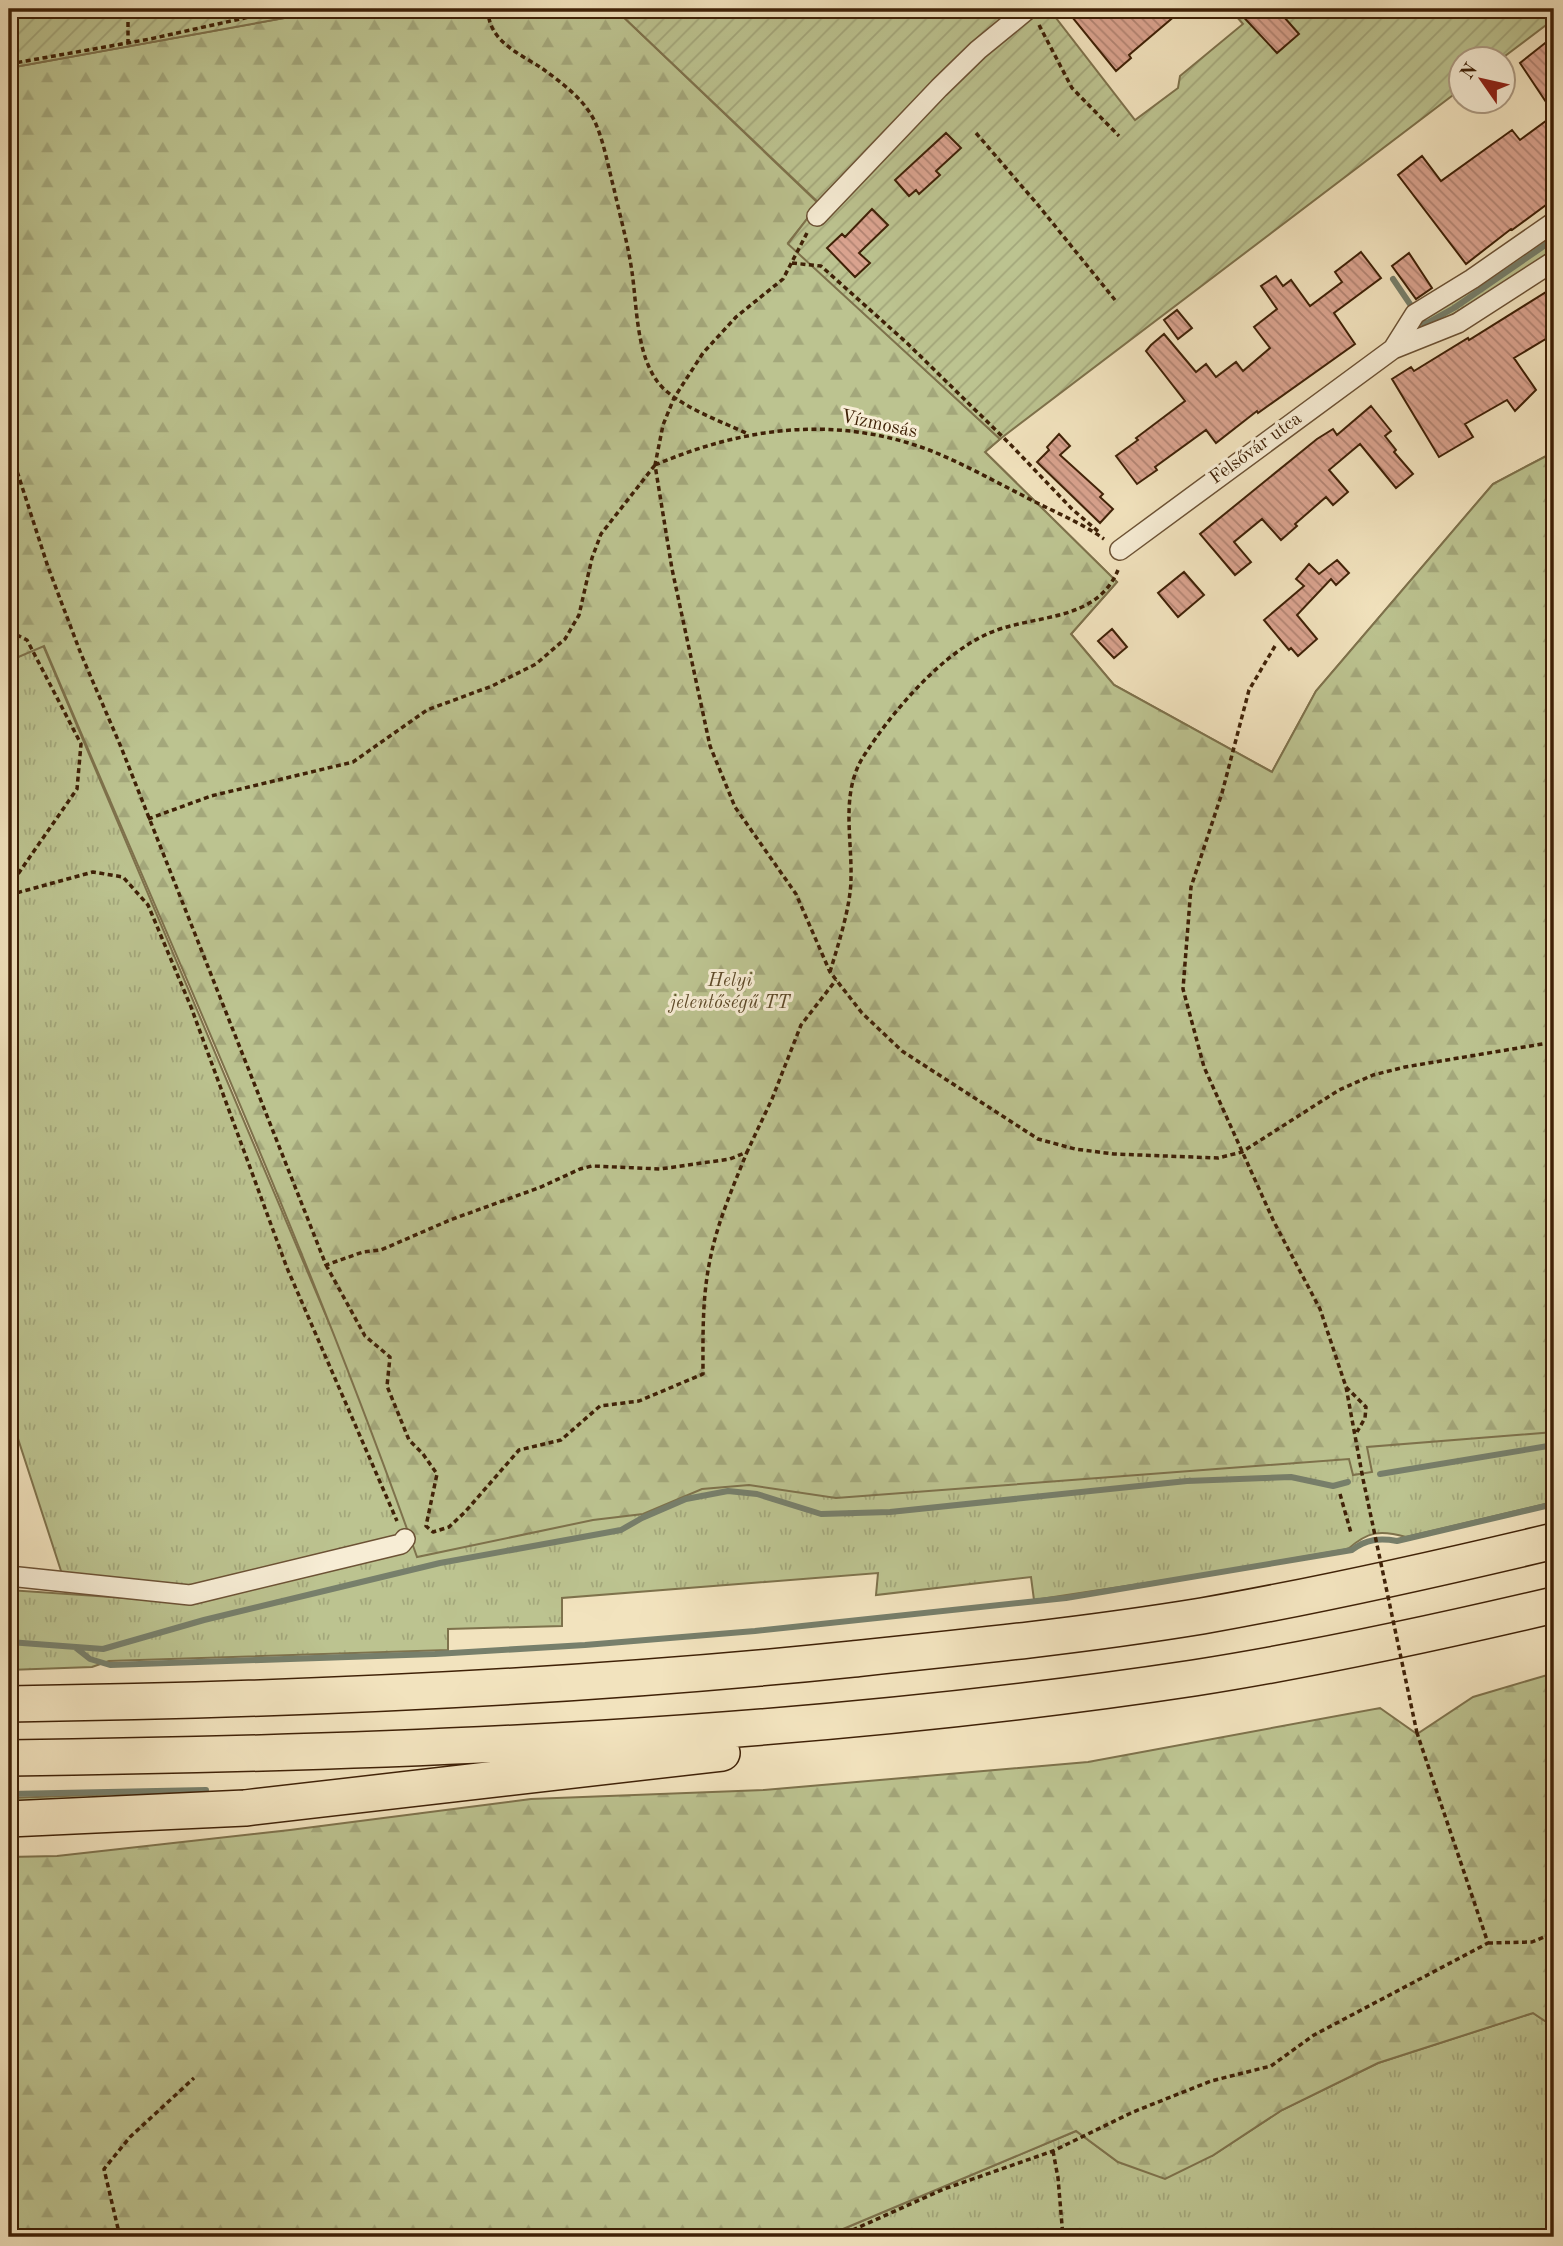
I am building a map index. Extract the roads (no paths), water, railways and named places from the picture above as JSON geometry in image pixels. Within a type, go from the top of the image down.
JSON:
[{"type":"highway","points":[[9,1704],[422,1692],[728,1672],[949,1650],[1084,1633],[1334,1592],[1554,1541]]},
{"type":"highway","points":[[9,1758],[186,1756],[475,1746],[768,1728],[971,1708],[1199,1677],[1346,1650],[1554,1605]]},
{"type":"highway","points":[[9,1819],[259,1807],[723,1753],[768,1728]]},
{"type":"street","points":[[817,216],[978,50],[1032,15]]},
{"type":"street","name":"Felsővár utca","points":[[1392,349],[1415,314],[1472,279],[1554,222]]},
{"type":"street","name":"Felsővár utca","points":[[1120,550],[1392,349],[1458,323],[1554,261]]},
{"type":"street","points":[[9,1576],[190,1595],[401,1544],[405,1539]]},
{"type":"waterway","points":[[1419,318],[1422,323],[1427,323],[1454,308],[1554,239]]},
{"type":"waterway","points":[[1393,279],[1412,307]]},
{"type":"waterway","points":[[1380,1474],[1554,1445]]},
{"type":"waterway","points":[[9,1642],[103,1649],[204,1620],[440,1563],[621,1530],[686,1499],[728,1491],[757,1494],[821,1514],[890,1512],[1187,1481],[1291,1477],[1333,1486],[1348,1482]]},
{"type":"waterway","points":[[76,1648],[90,1659],[110,1665],[435,1654],[755,1631],[1066,1598],[1352,1550],[1373,1540],[1397,1541],[1554,1504]]},
{"type":"waterway","points":[[9,1794],[206,1790]]},
{"type":"park label","name":"Helyi jelentőségű TT","points":[[730,992]]}]
